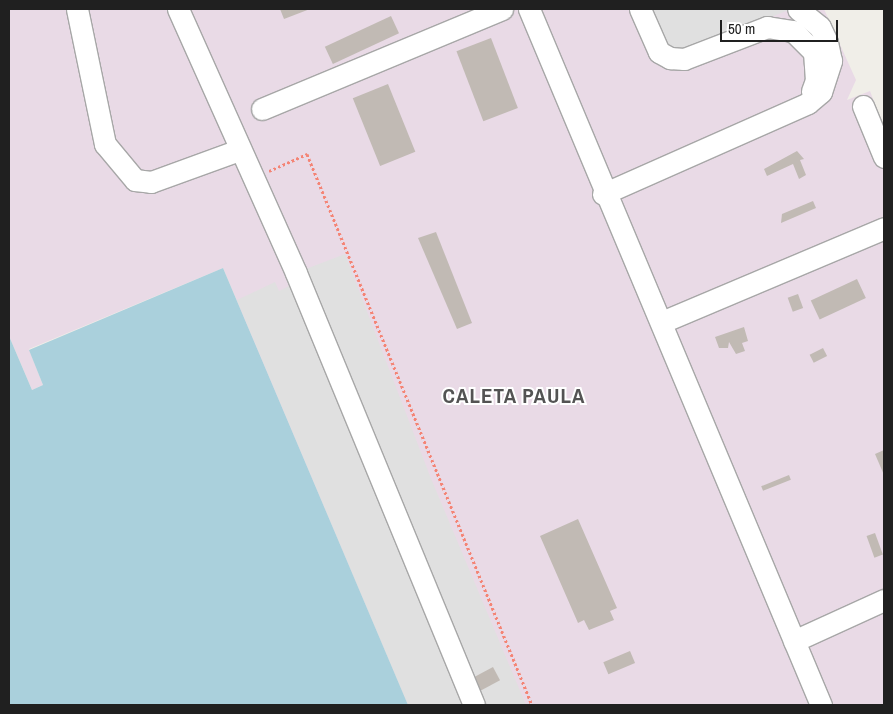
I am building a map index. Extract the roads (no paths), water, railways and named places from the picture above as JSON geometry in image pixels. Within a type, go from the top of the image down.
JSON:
[{"type":"lane","points":[[77,9],[105,144],[135,180],[151,182],[240,150]]},
{"type":"lane","points":[[178,9],[240,150],[474,705]]},
{"type":"lane","points":[[262,109],[502,9]]},
{"type":"lane","points":[[529,9],[603,194],[662,322],[821,705]]},
{"type":"lane","points":[[621,9],[642,14],[660,52],[684,59],[768,27],[793,31],[814,52],[816,80],[808,103]]},
{"type":"lane","points":[[603,194],[808,103],[824,86],[831,61],[820,27],[798,9]]},
{"type":"lane","points":[[863,106],[884,157]]},
{"type":"lane","points":[[662,322],[884,228]]},
{"type":"lane","points":[[794,642],[884,600]]},
{"type":"water","points":[[223,268],[408,705],[9,705],[9,336],[32,390],[43,385],[29,350]]},
{"type":"district","name":"CALETA PAULA","points":[[514,396]]}]
